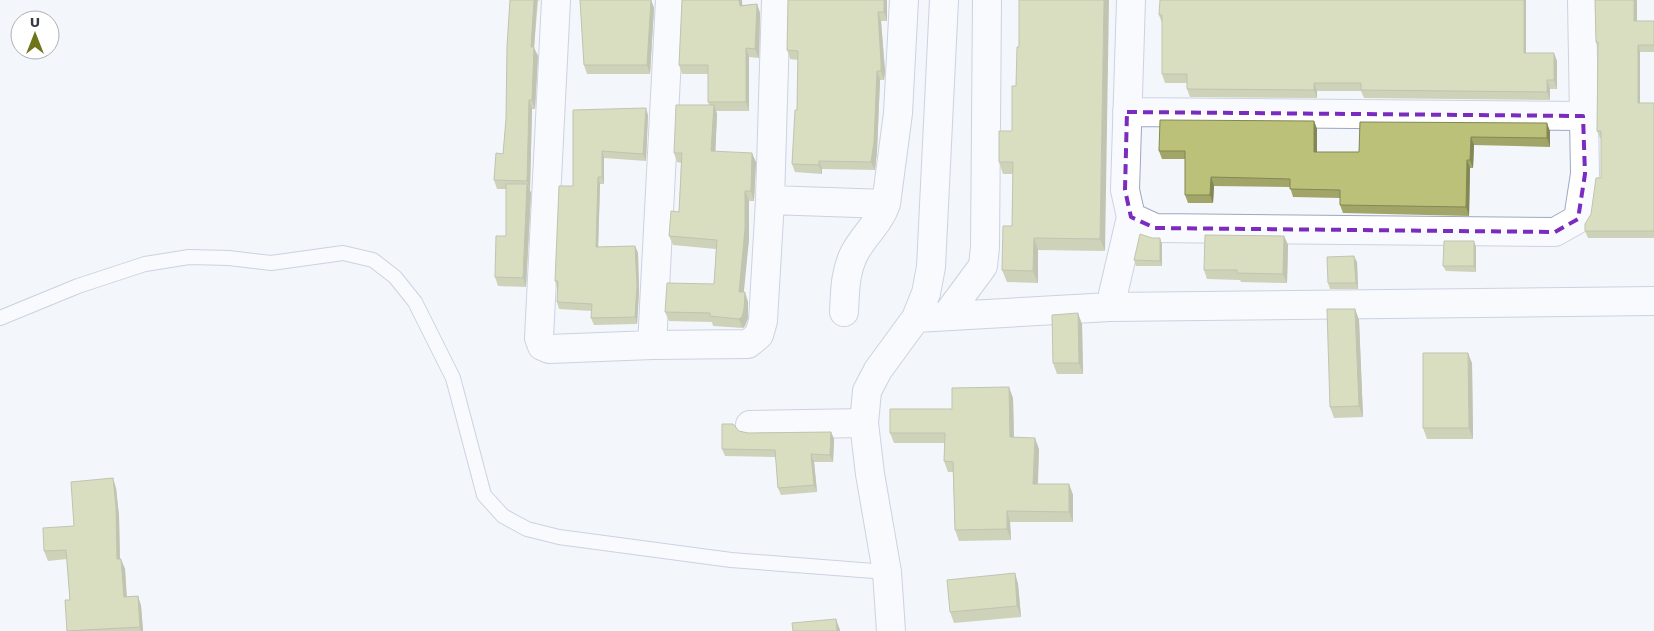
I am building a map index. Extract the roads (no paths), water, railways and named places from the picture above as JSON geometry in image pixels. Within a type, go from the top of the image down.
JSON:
[{"type":"street","points":[[556,0],[539,338],[542,346],[549,349],[748,344],[759,335],[763,321],[770,200],[776,0]]},
{"type":"street","points":[[652,345],[670,0]]},
{"type":"street","points":[[844,312],[846,277],[854,253],[882,215],[886,204],[898,113],[904,0],[944,0],[931,267],[926,293],[916,318],[878,370],[867,391],[864,423],[870,474],[887,572],[891,631]]},
{"type":"street","points":[[946,316],[983,266],[985,247],[987,0]]},
{"type":"street","points":[[1110,307],[1131,217],[1125,190],[1130,0]]},
{"type":"street","points":[[1131,217],[1155,228],[1555,232],[1578,220],[1585,174],[1582,0]]},
{"type":"street","points":[[1127,112],[1584,116]]},
{"type":"street","points":[[770,200],[886,204]]},
{"type":"street","points":[[916,318],[1110,307],[1654,301]]},
{"type":"street","points":[[750,425],[864,423]]},
{"type":"lane","points":[[0,318],[78,286],[145,264],[189,257],[228,258],[271,263],[343,253],[373,260],[395,277],[415,302],[453,378],[484,495],[502,516],[527,529],[558,536],[731,560],[887,572]]}]
